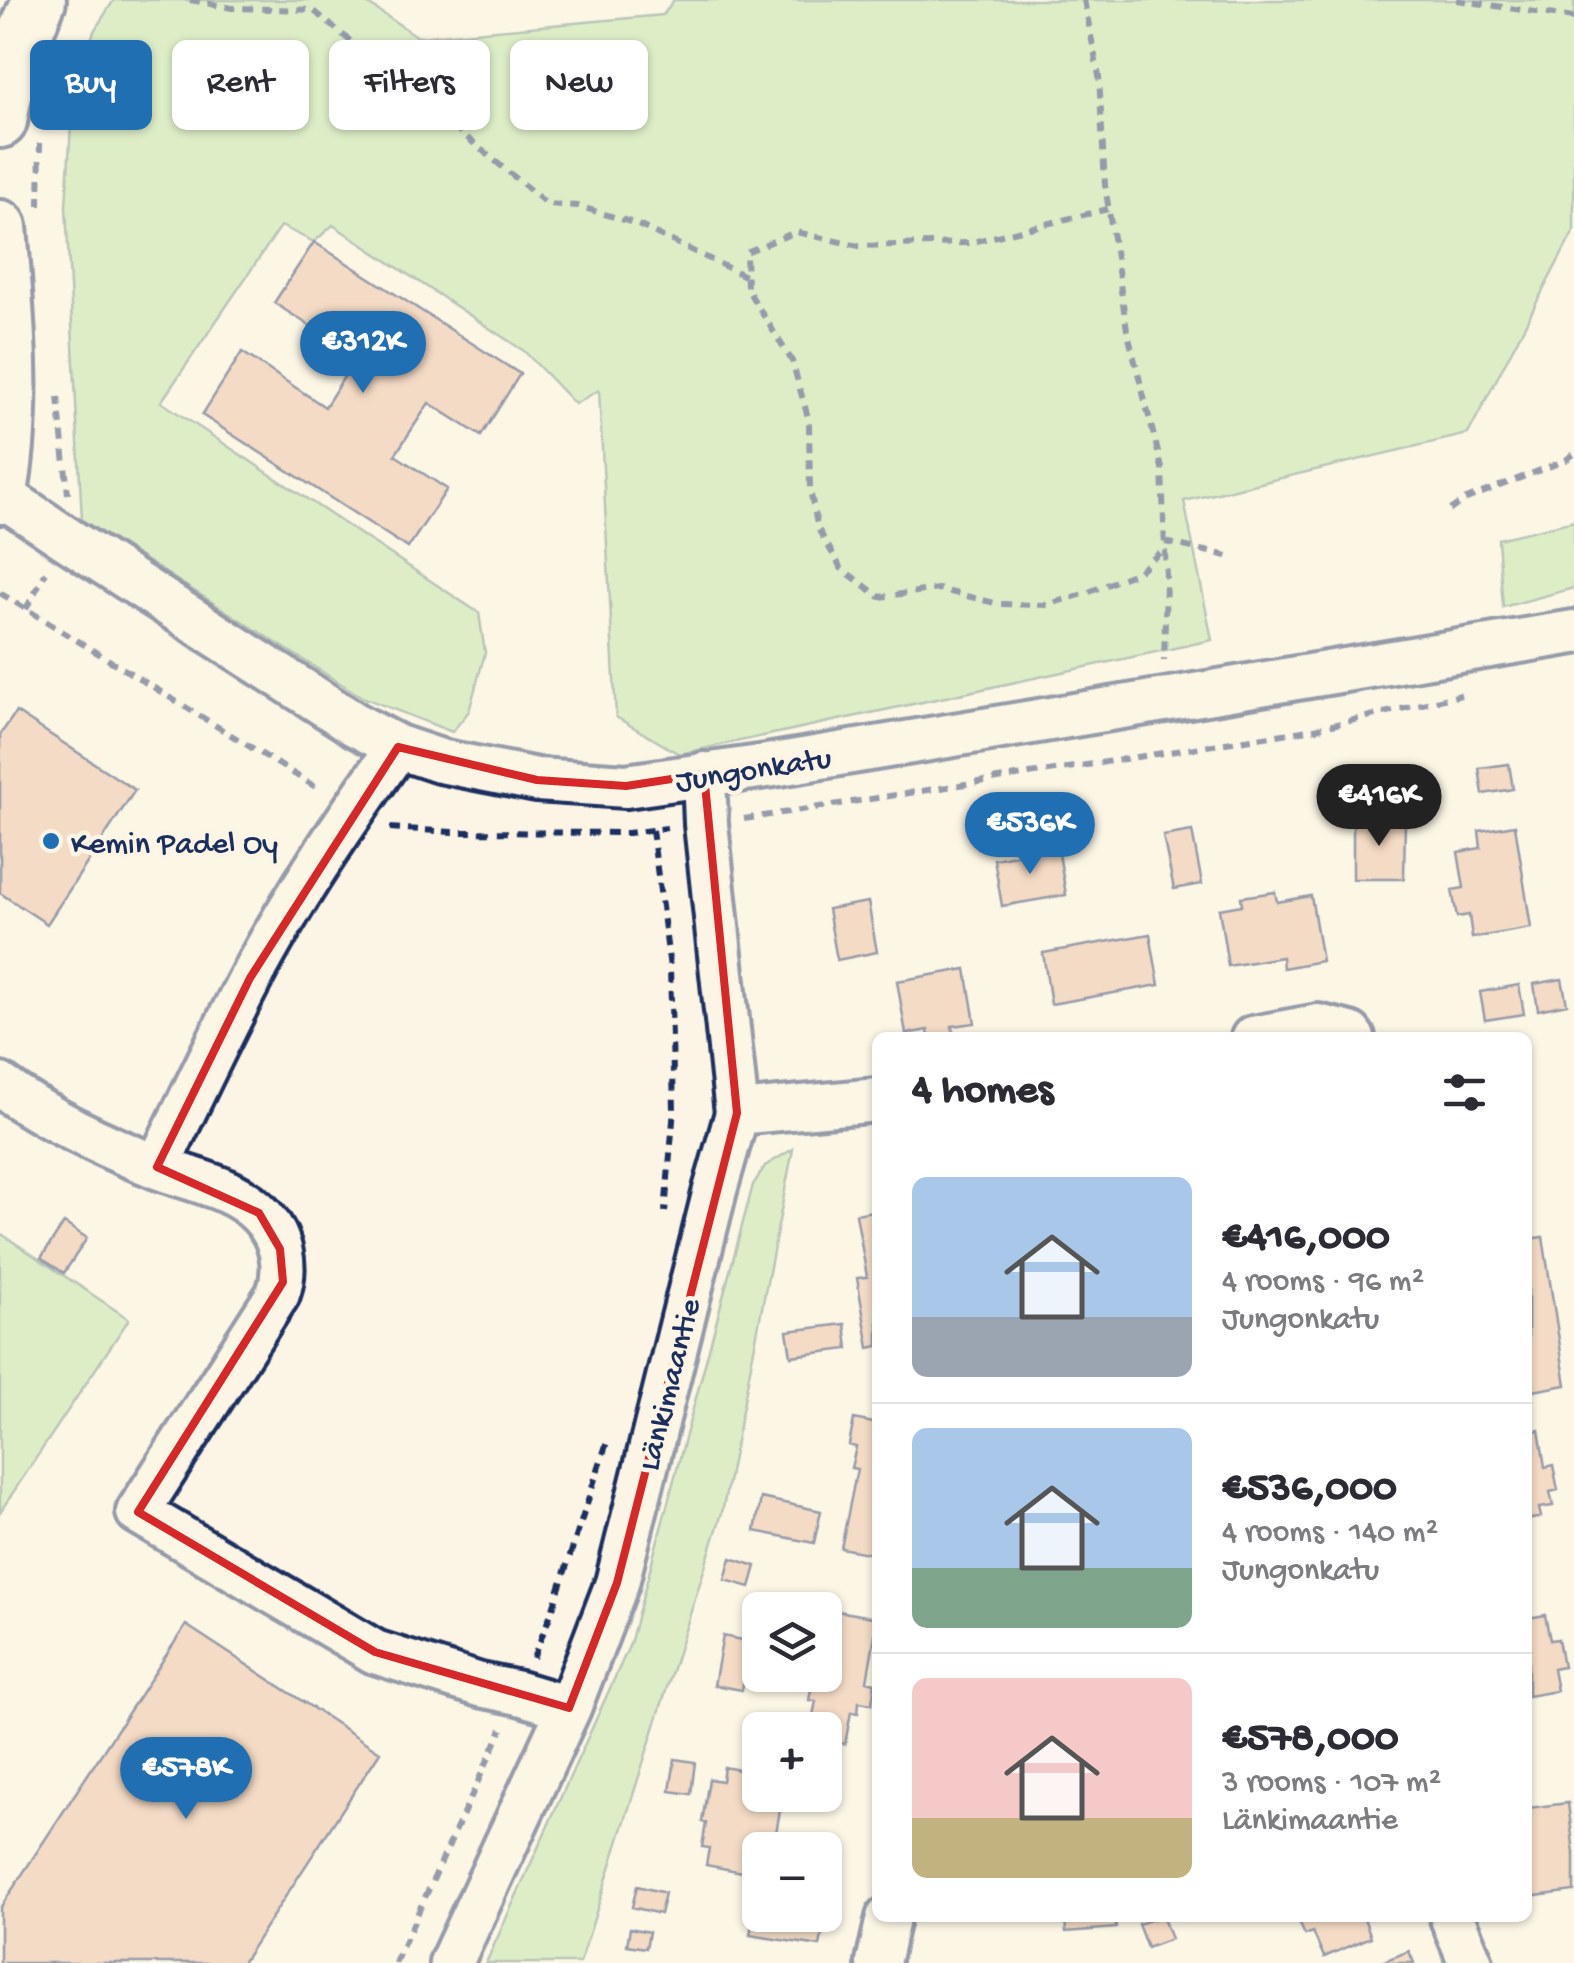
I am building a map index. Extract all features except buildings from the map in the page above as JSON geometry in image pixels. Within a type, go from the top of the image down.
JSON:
[{"type":"street","points":[[0,121],[10,73],[40,0]]},
{"type":"street","points":[[0,227],[9,340],[6,454],[0,495]]},
{"type":"street","name":"Jungonkatu","points":[[0,495],[340,714],[398,747],[537,780],[626,786],[1574,632]]},
{"type":"street","points":[[157,1167],[250,978],[353,810],[398,747]]},
{"type":"street","name":"Länkimaantie","points":[[451,1963],[568,1708],[617,1583],[714,1190],[737,1113],[704,774]]},
{"type":"street","points":[[1286,1032],[1318,1026],[1342,1032]]},
{"type":"street","points":[[0,1085],[74,1131],[238,1197],[259,1212],[280,1248],[283,1282],[278,1294],[138,1512],[375,1652],[480,1686],[519,1692],[568,1708]]},
{"type":"street","points":[[737,1113],[872,1101]]},
{"type":"street","points":[[878,1963],[887,1922]]},
{"type":"street","points":[[1454,1922],[1470,1963]]},
{"type":"path","points":[[190,0],[232,8],[313,10],[547,204],[578,206],[634,223],[747,277]]},
{"type":"path","points":[[1084,0],[1099,76],[1105,185],[1127,330],[1162,468],[1164,700]]},
{"type":"path","points":[[1457,0],[1574,18]]},
{"type":"path","points":[[1108,209],[968,243],[858,246],[796,232],[746,252],[748,289],[792,361],[809,421],[810,490],[818,529],[841,568],[880,597],[938,589],[999,604],[1046,605],[1138,572],[1165,546]]},
{"type":"path","points":[[1450,510],[1464,500],[1574,454]]},
{"type":"path","points":[[1165,546],[1232,557]]},
{"type":"path","points":[[652,830],[670,968],[674,1108],[661,1228]]},
{"type":"path","points":[[395,1963],[552,1611],[610,1433]]},
{"type":"highlighted area","points":[[398,747],[537,780],[626,786],[704,774],[737,1113],[617,1583],[569,1708],[375,1652],[138,1512],[283,1282],[280,1249],[259,1213],[157,1167],[250,978]]},
{"type":"green space","points":[[114,0],[362,0],[418,37],[663,15],[674,0],[1574,0],[1574,231],[1468,434],[1184,501],[1212,640],[679,754],[616,717],[599,390],[575,404],[524,351],[333,225],[314,242],[281,226],[161,402],[479,613],[485,653],[469,711],[452,732],[362,697],[82,520],[66,207],[71,130],[152,130],[152,40],[91,40]]},
{"type":"green space","points":[[1574,521],[1574,588],[1503,607],[1498,539]]},
{"type":"green space","points":[[793,1149],[722,1513],[580,1963],[486,1963],[630,1644],[753,1185],[765,1166]]},
{"type":"green space","points":[[0,1233],[129,1319],[0,1512]]},
{"type":"place","name":"Kemin Padel Oy","points":[[51,841]]}]
